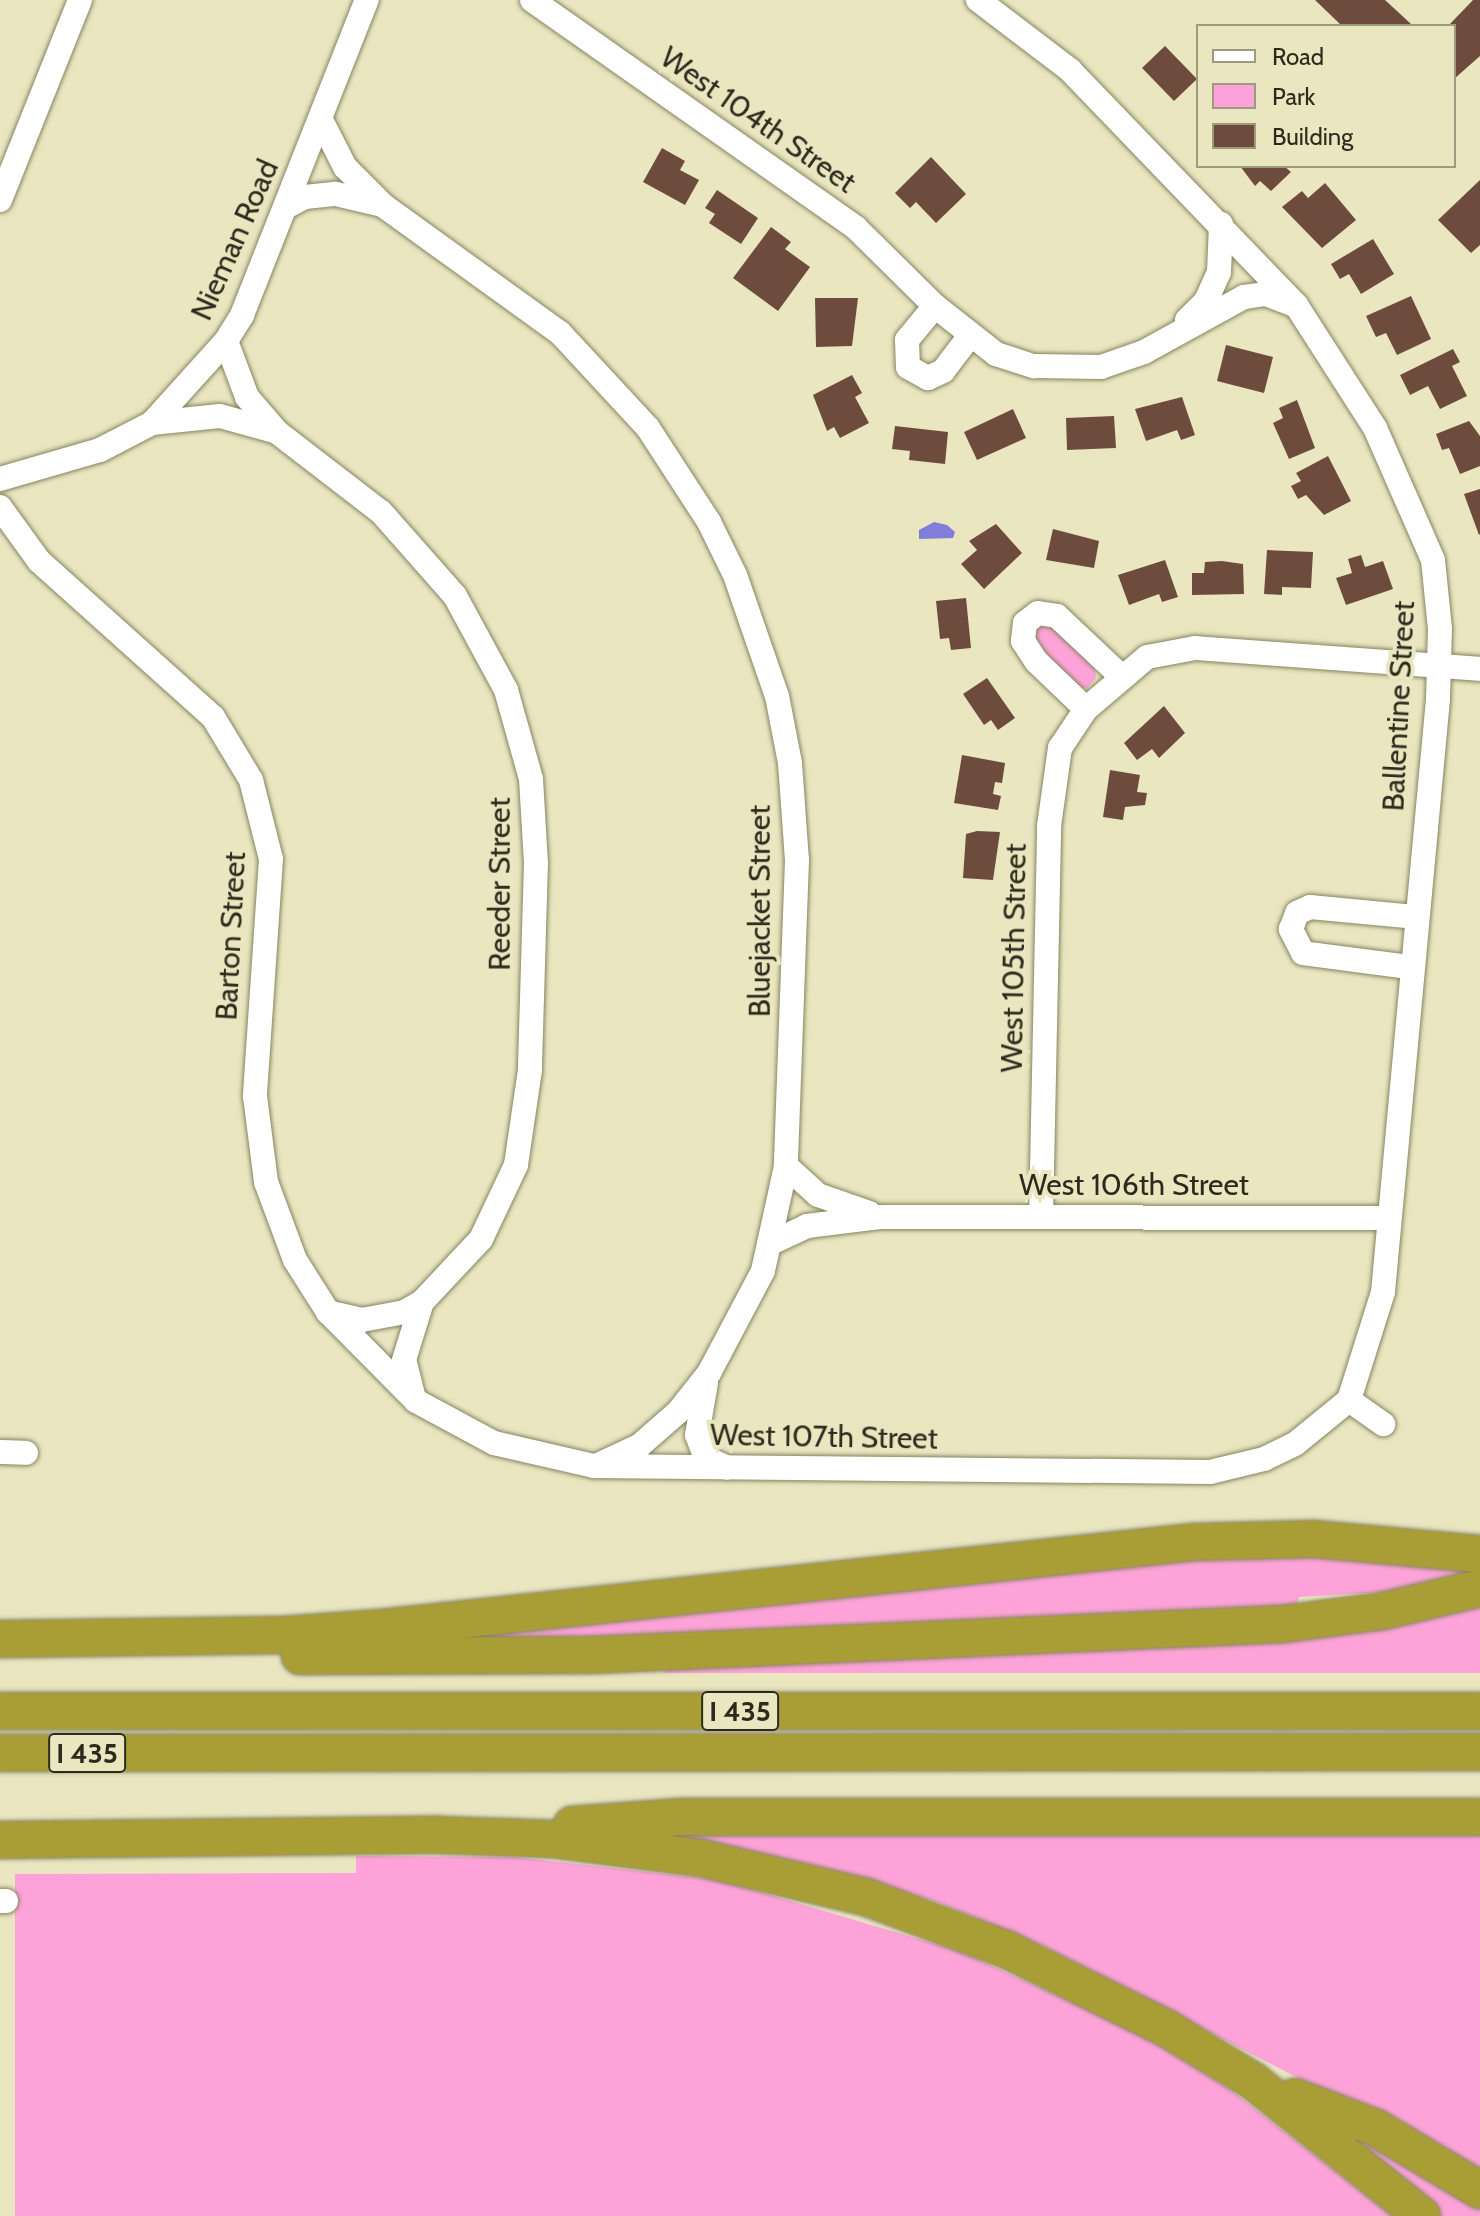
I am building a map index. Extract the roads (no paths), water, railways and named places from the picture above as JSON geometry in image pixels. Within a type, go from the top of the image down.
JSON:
[{"type":"highway","points":[[0,1639],[382,1628],[1195,1542],[1314,1539],[1480,1554]]},
{"type":"highway","points":[[64,1639],[130,1655],[577,1655],[1283,1624],[1383,1611],[1480,1588]]},
{"type":"highway","name":"I 435","points":[[0,1711],[1480,1711]]},
{"type":"highway","name":"I 435","points":[[0,1753],[1480,1752]]},
{"type":"highway","points":[[0,1840],[438,1835],[683,1817],[1480,1817]]},
{"type":"highway","points":[[438,1835],[657,1851],[866,1897],[950,1925],[1086,1985],[1253,2081],[1422,2216]]},
{"type":"highway","points":[[1253,2081],[1376,2128],[1480,2190]]},
{"type":"street","points":[[0,200],[80,0]]},
{"type":"street","name":"Nieman Road","points":[[0,479],[100,450],[152,423],[226,341],[286,207],[367,0]]},
{"type":"street","name":"West 104th Street","points":[[532,0],[856,228],[969,337],[996,354],[1063,369],[1101,367],[1130,357],[1179,328],[1244,297],[1266,294],[1296,305]]},
{"type":"street","name":"Ballentine Street","points":[[978,0],[1070,70],[1296,305],[1375,428],[1417,515],[1439,595],[1439,666],[1409,967],[1383,1292],[1349,1400]]},
{"type":"street","name":"Bluejacket Street","points":[[321,120],[345,167],[384,206],[518,298],[605,378],[678,471],[735,575],[777,696],[796,820],[786,1166],[769,1244],[747,1308],[709,1373],[678,1412],[639,1446],[594,1466]]},
{"type":"street","name":"Bluejacket Street","points":[[286,207],[305,197],[336,194],[384,206]]},
{"type":"street","points":[[1179,328],[1206,301],[1219,272],[1221,224]]},
{"type":"street","points":[[935,306],[907,340],[908,367],[928,378],[943,371],[969,337]]},
{"type":"street","name":"Reeder Street","points":[[226,341],[247,397],[277,432],[381,512],[455,596],[506,690],[531,779],[536,863],[526,1120],[501,1204],[481,1239],[422,1302],[405,1312],[362,1320],[328,1312]]},
{"type":"street","name":"Reeder Street","points":[[152,423],[220,416],[277,432]]},
{"type":"street","name":"Barton Street","points":[[0,507],[39,561],[213,717],[251,780],[271,859],[257,1135],[280,1227],[328,1312]]},
{"type":"street","points":[[1086,709],[1036,661],[1023,641],[1025,623],[1038,613],[1057,616],[1122,677]]},
{"type":"street","name":"West 105th Street","points":[[1041,1217],[1049,826],[1060,748],[1086,709],[1147,657],[1195,648],[1480,669]]},
{"type":"street","points":[[1409,967],[1303,953],[1291,929],[1297,913],[1310,907],[1415,917]]},
{"type":"street","name":"West 106th Street","points":[[786,1166],[818,1195],[879,1217]]},
{"type":"street","name":"West 106th Street","points":[[769,1244],[807,1226],[879,1217],[1389,1218]]},
{"type":"street","name":"Reeder Street","points":[[416,1401],[404,1360],[422,1302]]},
{"type":"street","name":"West 107th Street","points":[[328,1312],[416,1401],[494,1443],[594,1466],[1210,1472],[1264,1459],[1295,1444],[1349,1400]]},
{"type":"street","name":"Bluejacket Street","points":[[709,1373],[698,1405],[697,1435],[706,1458],[727,1468]]},
{"type":"street","points":[[1349,1400],[1383,1424]]},
{"type":"street","points":[[0,1452],[26,1453]]}]
